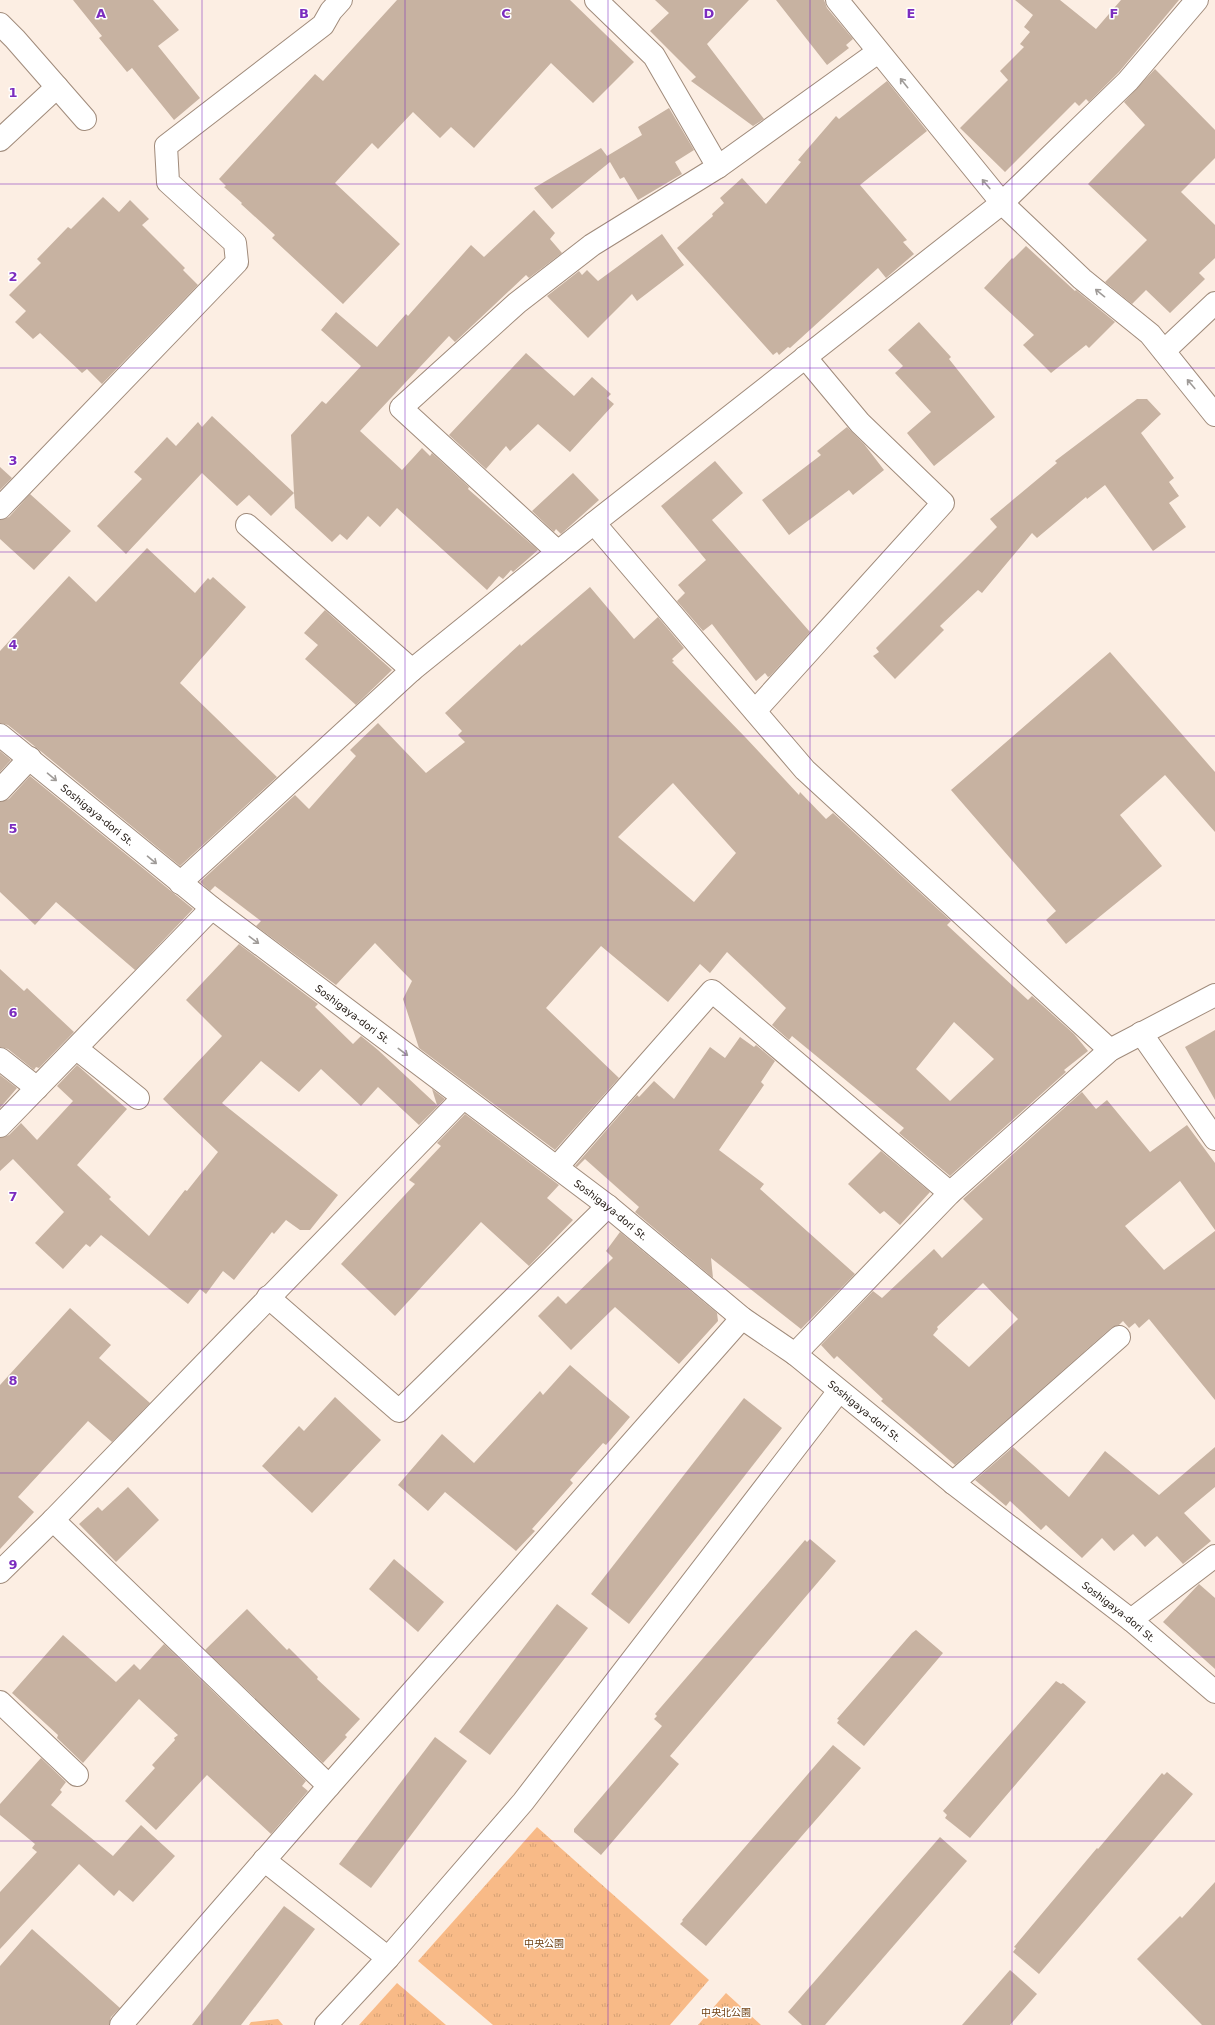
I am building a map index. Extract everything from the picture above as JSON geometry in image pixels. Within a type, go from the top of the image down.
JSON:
[{"type":"street","points":[[596,0],[654,56],[718,167]]},
{"type":"street","points":[[837,0],[1002,203],[1082,279],[1150,334],[1215,415]]},
{"type":"street","points":[[180,883],[412,670],[594,523],[1002,203],[1128,81],[1197,0]]},
{"type":"street","points":[[0,508],[238,262],[235,243],[168,182],[166,146],[323,25],[331,4]]},
{"type":"street","points":[[0,24],[85,119]]},
{"type":"street","points":[[558,552],[401,408],[517,303],[592,244],[718,167],[878,52]]},
{"type":"street","points":[[0,140],[57,87]]},
{"type":"street","points":[[1164,351],[1215,303]]},
{"type":"street","points":[[755,711],[942,503],[860,423],[805,357]]},
{"type":"street","points":[[594,523],[805,770],[1110,1050]]},
{"type":"street","points":[[247,525],[412,670]]},
{"type":"street","name":"Soshigaya-dori St.","points":[[0,735],[212,908],[608,1206],[742,1318],[795,1354],[838,1391],[953,1483],[1131,1620],[1215,1692]]},
{"type":"street","points":[[0,790],[30,758]]},
{"type":"street","points":[[0,1126],[77,1049],[212,908]]},
{"type":"street","points":[[557,1168],[712,991],[950,1193]]},
{"type":"street","points":[[795,1354],[950,1193],[1110,1050],[1215,995]]},
{"type":"street","points":[[1141,1033],[1215,1139]]},
{"type":"street","points":[[77,1049],[138,1098]]},
{"type":"street","points":[[0,1059],[37,1088]]},
{"type":"street","points":[[0,1572],[54,1520],[268,1297],[463,1098]]},
{"type":"street","points":[[268,1297],[399,1412],[608,1206]]},
{"type":"street","points":[[121,2025],[264,1860],[742,1318]]},
{"type":"street","points":[[953,1483],[1119,1337]]},
{"type":"street","points":[[326,2025],[388,1958],[523,1802],[838,1391]]},
{"type":"street","points":[[54,1520],[329,1786]]},
{"type":"street","points":[[1131,1620],[1215,1556]]},
{"type":"street","points":[[0,1702],[77,1775]]},
{"type":"street","points":[[264,1860],[388,1958]]},
{"type":"green space","name":"中央公園","points":[[537,1827],[709,1980],[670,2025],[493,2025],[418,1961]]},
{"type":"green space","points":[[397,1983],[446,2025],[359,2025]]},
{"type":"green space","name":"中央北公園","points":[[726,1993],[761,2025],[698,2025]]},
{"type":"green space","points":[[278,2019],[283,2025],[249,2025],[251,2022]]},
{"type":"building","points":[[73,0],[153,0],[179,30],[158,46],[200,98],[174,120],[132,68],[127,72],[99,38],[102,36]]},
{"type":"building","points":[[397,0],[570,0],[634,62],[593,103],[551,63],[474,148],[451,127],[440,138],[413,112],[378,149],[372,143],[335,183],[400,244],[343,304],[272,238],[275,235],[224,187],[226,186],[219,179],[315,74],[323,81]]},
{"type":"building","points":[[655,0],[749,0],[707,44],[764,119],[753,126],[691,81],[696,77],[650,31],[669,13]]},
{"type":"building","points":[[776,0],[824,0],[827,8],[853,39],[846,45],[849,48],[827,65]]},
{"type":"building","points":[[1015,0],[1060,0],[1096,29],[1121,0],[1179,0],[1119,72],[1089,102],[1086,99],[1079,106],[1075,102],[1005,172],[960,128],[1008,80],[1000,71],[1024,47],[1020,44],[1030,32],[1024,27],[1033,15]]},
{"type":"building","points":[[1155,69],[1215,130],[1215,158],[1181,192],[1215,225],[1215,258],[1199,273],[1205,279],[1170,313],[1146,290],[1132,304],[1105,282],[1147,240],[1088,184],[1145,125],[1124,102]]},
{"type":"building","points":[[887,81],[927,131],[860,185],[907,240],[903,242],[914,254],[886,278],[878,268],[790,348],[788,347],[779,355],[777,352],[773,355],[677,248],[713,216],[712,214],[724,203],[720,198],[742,178],[766,204],[801,162],[798,160],[836,116],[839,119]]},
{"type":"building","points":[[669,108],[694,150],[675,162],[682,174],[638,200],[624,177],[620,179],[610,162],[552,209],[534,188],[601,148],[607,156],[642,135],[638,127]]},
{"type":"building","points":[[103,197],[119,212],[130,200],[149,219],[142,225],[185,268],[183,270],[198,285],[102,384],[87,369],[82,373],[40,333],[33,339],[15,322],[26,311],[9,295],[41,263],[37,259],[68,227],[71,229]]},
{"type":"building","points":[[534,210],[555,233],[550,239],[562,253],[529,278],[526,275],[455,342],[449,336],[360,431],[402,470],[422,448],[430,456],[432,453],[469,487],[468,489],[538,550],[513,572],[511,570],[503,579],[499,576],[487,590],[397,508],[380,527],[368,516],[347,540],[340,534],[332,542],[295,508],[291,435],[322,401],[326,404],[361,366],[321,330],[336,312],[377,347],[406,314],[408,316],[471,245],[484,257]]},
{"type":"building","points":[[662,234],[684,265],[637,301],[632,294],[588,338],[547,296],[579,271],[582,275],[587,270],[598,281]]},
{"type":"building","points":[[1026,246],[1075,291],[1076,290],[1115,322],[1089,348],[1086,345],[1051,373],[1023,345],[1034,335],[984,288],[1012,258],[1013,259]]},
{"type":"building","points":[[919,322],[951,357],[949,359],[995,417],[934,466],[907,433],[931,412],[895,373],[903,366],[888,350]]},
{"type":"building","points":[[526,353],[574,396],[592,377],[611,394],[607,398],[614,404],[570,452],[538,424],[510,451],[506,446],[486,469],[449,435]]},
{"type":"building","points":[[1137,399],[1147,399],[1161,414],[1141,433],[1174,478],[1169,482],[1179,496],[1169,503],[1186,527],[1153,551],[1105,485],[1087,499],[1086,497],[1037,538],[1032,533],[982,593],[978,590],[940,626],[944,630],[895,679],[873,656],[879,652],[876,648],[997,527],[990,519],[1057,463],[1055,461]]},
{"type":"building","points":[[212,416],[294,493],[271,516],[249,495],[237,506],[202,473],[126,554],[97,526],[142,479],[134,472],[167,437],[176,446],[198,422],[202,427]]},
{"type":"building","points":[[847,427],[864,444],[884,470],[853,495],[849,490],[789,535],[762,500],[821,455],[817,451]]},
{"type":"building","points":[[715,461],[743,493],[712,520],[810,632],[770,676],[768,677],[765,673],[756,681],[712,624],[703,631],[677,601],[685,593],[678,585],[706,560],[661,506]]},
{"type":"building","points":[[0,467],[12,478],[0,490]]},
{"type":"building","points":[[573,473],[599,500],[561,534],[556,529],[554,532],[532,511]]},
{"type":"building","points":[[30,494],[71,531],[34,570],[0,539],[0,520],[9,517]]},
{"type":"building","points":[[147,548],[195,593],[208,578],[210,580],[213,577],[246,607],[180,683],[277,777],[180,866],[8,725],[0,723],[0,651],[69,576],[96,602]]},
{"type":"building","points":[[590,587],[634,639],[658,617],[684,648],[672,659],[674,661],[672,662],[799,795],[800,792],[826,819],[833,813],[951,921],[947,925],[1028,1000],[1032,996],[1074,1034],[1088,1051],[1064,1070],[1066,1072],[950,1176],[899,1133],[904,1128],[792,1036],[789,1040],[772,1025],[786,1008],[727,952],[710,973],[700,964],[668,1002],[601,946],[546,1008],[619,1078],[555,1150],[419,1048],[403,999],[412,981],[375,943],[336,985],[256,926],[261,921],[215,886],[210,891],[200,882],[295,795],[309,809],[356,756],[350,750],[378,723],[426,773],[465,742],[458,735],[462,731],[445,713],[520,644],[521,646]],"holes":[[[673,783],[736,853],[694,902],[618,837]],[[954,1022],[994,1059],[950,1101],[916,1069]]]},
{"type":"building","points":[[325,610],[392,670],[356,705],[305,659],[318,645],[304,633]]},
{"type":"building","points":[[1110,652],[1215,772],[1215,832],[1165,775],[1120,815],[1162,866],[1066,944],[1046,920],[1056,911],[951,790]]},
{"type":"building","points":[[0,751],[11,760],[0,772]]},
{"type":"building","points":[[30,776],[193,909],[135,970],[56,902],[35,925],[0,892],[0,802],[9,799]]},
{"type":"building","points":[[239,944],[318,1004],[315,1007],[353,1044],[361,1036],[437,1105],[432,1089],[445,1099],[419,1125],[378,1087],[361,1106],[321,1069],[299,1092],[261,1061],[222,1103],[338,1195],[310,1230],[300,1230],[286,1220],[274,1234],[272,1232],[234,1280],[223,1271],[206,1294],[200,1289],[188,1304],[101,1235],[90,1247],[86,1244],[63,1269],[35,1243],[64,1212],[13,1159],[0,1171],[0,1138],[9,1135],[21,1123],[37,1140],[73,1101],[57,1086],[77,1065],[127,1109],[77,1165],[111,1197],[109,1199],[149,1236],[185,1190],[187,1191],[218,1152],[163,1099],[222,1036],[186,1000]]},
{"type":"building","points":[[0,969],[24,991],[27,988],[74,1032],[39,1068],[36,1067],[34,1070],[8,1049],[0,1047]]},
{"type":"building","points":[[1215,1030],[1215,1100],[1185,1047]]},
{"type":"building","points":[[740,1037],[754,1047],[756,1045],[775,1061],[761,1082],[764,1085],[719,1150],[764,1184],[760,1189],[855,1274],[801,1329],[711,1258],[713,1278],[635,1212],[639,1207],[585,1159],[577,1167],[575,1166],[637,1095],[639,1097],[654,1081],[674,1099],[710,1047],[725,1058]]},
{"type":"building","points":[[0,1075],[17,1088],[0,1108]]},
{"type":"building","points":[[1082,1092],[1096,1109],[1107,1100],[1150,1152],[1187,1125],[1215,1163],[1215,1230],[1180,1181],[1125,1226],[1164,1270],[1215,1231],[1215,1400],[1149,1319],[1139,1328],[1135,1323],[1129,1328],[1123,1321],[1119,1325],[1111,1328],[955,1465],[881,1401],[883,1399],[837,1356],[834,1359],[821,1345],[873,1291],[882,1298],[934,1249],[942,1258],[983,1219],[963,1199]],"holes":[[[983,1283],[1018,1319],[969,1367],[933,1335],[938,1329],[937,1327]]]},
{"type":"building","points":[[465,1114],[559,1185],[547,1198],[573,1220],[529,1266],[481,1222],[395,1316],[341,1264],[415,1184],[409,1180],[441,1146],[437,1143]]},
{"type":"building","points":[[881,1151],[930,1192],[900,1225],[884,1211],[880,1214],[848,1184]]},
{"type":"building","points":[[620,1232],[717,1313],[718,1321],[679,1364],[615,1307],[571,1350],[538,1316],[558,1296],[566,1304],[613,1258],[606,1251]]},
{"type":"building","points":[[70,1308],[111,1345],[99,1358],[150,1403],[112,1442],[88,1421],[18,1497],[34,1512],[0,1549],[0,1385]]},
{"type":"building","points":[[570,1365],[630,1417],[606,1445],[603,1443],[570,1480],[573,1483],[532,1529],[535,1531],[516,1551],[445,1492],[428,1511],[398,1485],[442,1434],[474,1463],[540,1391],[543,1395]]},
{"type":"building","points":[[335,1397],[381,1440],[312,1513],[262,1466],[299,1426],[304,1431]]},
{"type":"building","points":[[744,1398],[782,1428],[629,1624],[591,1594]]},
{"type":"building","points":[[1013,1447],[1069,1497],[1105,1451],[1159,1495],[1215,1447],[1215,1487],[1184,1513],[1211,1541],[1183,1564],[1157,1536],[1145,1547],[1133,1534],[1114,1551],[1102,1538],[1082,1558],[1046,1525],[1041,1530],[1010,1501],[1006,1506],[975,1480]]},
{"type":"building","points":[[128,1487],[159,1520],[116,1562],[79,1524],[98,1507],[102,1511]]},
{"type":"building","points":[[810,1539],[836,1561],[670,1756],[679,1764],[601,1855],[574,1832],[574,1829],[662,1726],[654,1719],[657,1716],[655,1714],[805,1540],[807,1542]]},
{"type":"building","points":[[394,1559],[444,1602],[418,1632],[369,1589]]},
{"type":"building","points":[[1199,1584],[1215,1598],[1215,1669],[1163,1622]]},
{"type":"building","points":[[557,1604],[588,1628],[490,1755],[459,1732]]},
{"type":"building","points":[[247,1609],[287,1650],[289,1648],[318,1677],[317,1679],[360,1719],[345,1735],[347,1737],[323,1763],[205,1650]]},
{"type":"building","points":[[916,1630],[943,1653],[864,1746],[837,1723],[839,1720],[837,1719]]},
{"type":"building","points":[[63,1635],[116,1682],[134,1664],[140,1670],[164,1644],[306,1781],[302,1786],[308,1791],[271,1834],[207,1775],[156,1830],[125,1801],[155,1768],[152,1765],[178,1735],[139,1699],[83,1763],[57,1738],[58,1735],[12,1693]]},
{"type":"building","points":[[1056,1681],[1061,1684],[1063,1683],[1086,1702],[970,1838],[945,1818],[947,1815],[943,1811]]},
{"type":"building","points":[[435,1737],[467,1761],[371,1888],[339,1864]]},
{"type":"building","points":[[833,1745],[861,1768],[706,1946],[680,1924],[683,1921],[682,1920]]},
{"type":"building","points":[[41,1758],[66,1782],[60,1790],[62,1792],[51,1805],[113,1856],[141,1825],[175,1856],[133,1902],[119,1890],[114,1896],[79,1864],[0,1949],[0,1892],[37,1852],[32,1848],[35,1844],[0,1815],[0,1804]]},
{"type":"building","points":[[1167,1772],[1193,1794],[1039,1974],[1013,1952],[1016,1948],[1014,1947],[1162,1773],[1164,1775]]},
{"type":"building","points":[[940,1837],[967,1861],[825,2025],[802,2025],[788,2012]]},
{"type":"building","points":[[1215,1882],[1215,2025],[1202,2025],[1137,1959],[1180,1916],[1182,1918]]},
{"type":"building","points":[[284,1906],[315,1929],[241,2025],[192,2025]]},
{"type":"building","points":[[32,1929],[120,2008],[111,2017],[109,2025],[0,2025],[0,1966]]},
{"type":"building","points":[[1010,1970],[1037,1994],[1010,2025],[962,2025]]}]
